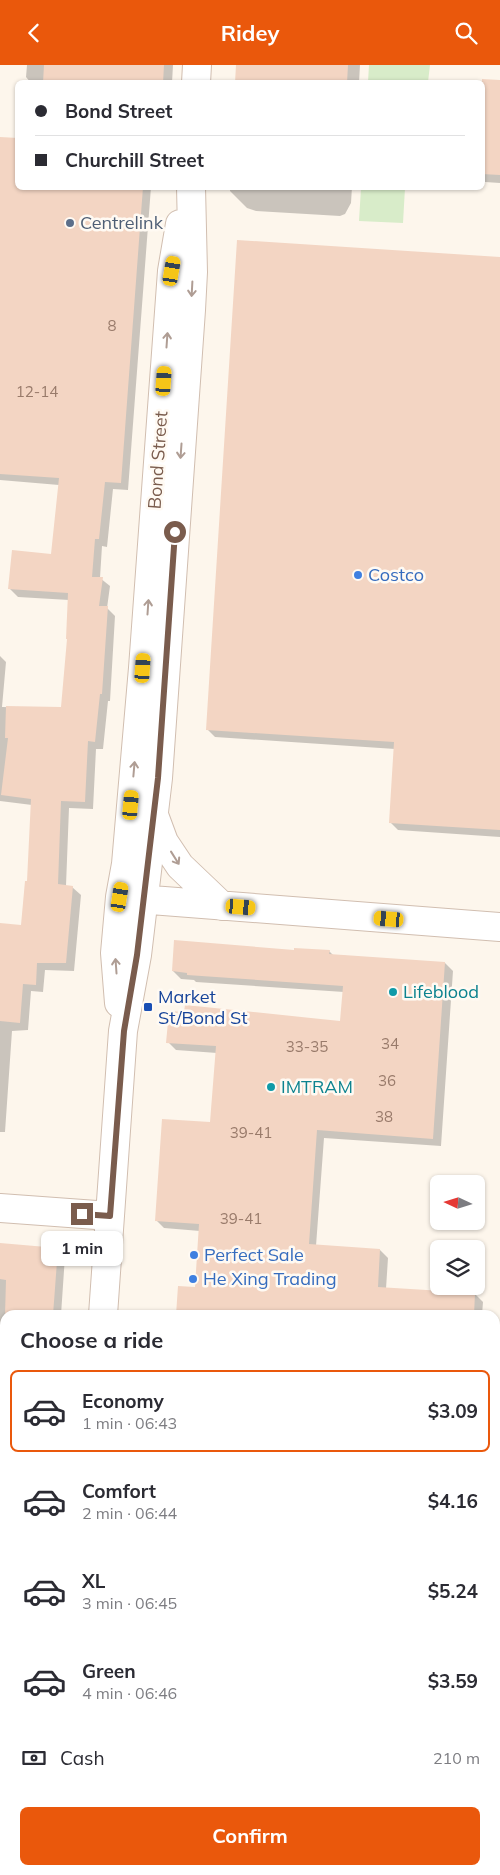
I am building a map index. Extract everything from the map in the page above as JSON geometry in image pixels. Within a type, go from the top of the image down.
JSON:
[{"type":"street","points":[[196,80],[197,65]]},
{"type":"street","name":"Bond Street","points":[[103,1310],[124,1031],[134,975],[132,898],[126,864],[143,668],[172,271],[186,190]]},
{"type":"street","name":"Bond Street","points":[[132,898],[154,815],[167,660],[193,272],[191,190]]},
{"type":"street","points":[[154,815],[164,842],[180,866],[222,906]]},
{"type":"street","points":[[132,898],[500,927]]},
{"type":"street","points":[[0,1209],[110,1216]]},
{"type":"green space","points":[[369,65],[430,65],[428,80],[368,80]]},
{"type":"green space","points":[[361,190],[405,190],[403,223],[359,221]]},
{"type":"building","points":[[44,65],[164,65],[163,80],[43,80]]},
{"type":"building","points":[[236,65],[348,65],[347,80],[235,80]]},
{"type":"building","points":[[482,79],[500,80],[500,175],[485,174],[485,80]]},
{"type":"building","points":[[0,137],[15,138],[15,190],[143,190],[121,483],[105,482],[99,539],[95,539],[92,577],[103,577],[99,606],[108,606],[102,694],[100,694],[95,742],[88,741],[85,802],[61,801],[58,884],[73,886],[66,963],[37,963],[36,985],[23,984],[20,1023],[0,1021],[0,923],[21,925],[25,881],[27,881],[31,799],[1,795],[8,738],[5,738],[6,706],[61,707],[67,639],[68,593],[8,589],[12,550],[51,554],[59,478],[0,474]]},
{"type":"building","name":"Costco","points":[[237,240],[500,257],[500,830],[389,823],[394,742],[206,730]]},
{"type":"building","points":[[174,940],[294,950],[294,948],[330,950],[329,954],[445,962],[433,1139],[317,1130],[309,1244],[380,1249],[378,1287],[430,1290],[430,1295],[475,1295],[474,1310],[176,1310],[178,1286],[195,1287],[199,1224],[155,1221],[162,1119],[210,1122],[216,1046],[166,1043],[169,1011],[184,1012],[185,1005],[340,1021],[343,986],[187,975],[187,973],[172,971]]},
{"type":"building","points":[[0,1243],[58,1248],[53,1310],[5,1310],[6,1280],[0,1279]]},
{"type":"place","name":"Centrelink","points":[[70,223]]},
{"type":"place","name":"Costco","points":[[358,575]]},
{"type":"place","name":"Lifeblood","points":[[393,992]]},
{"type":"place","name":"Market St/Bond St","points":[[148,1007]]},
{"type":"place","name":"IMTRAM","points":[[271,1087]]},
{"type":"place","name":"Perfect Sale","points":[[194,1255]]},
{"type":"place","name":"He Xing Trading","points":[[193,1279]]},
{"type":"route","points":[[82,1214],[110,1216],[124,1031],[137,955],[158,778],[175,532]]}]
